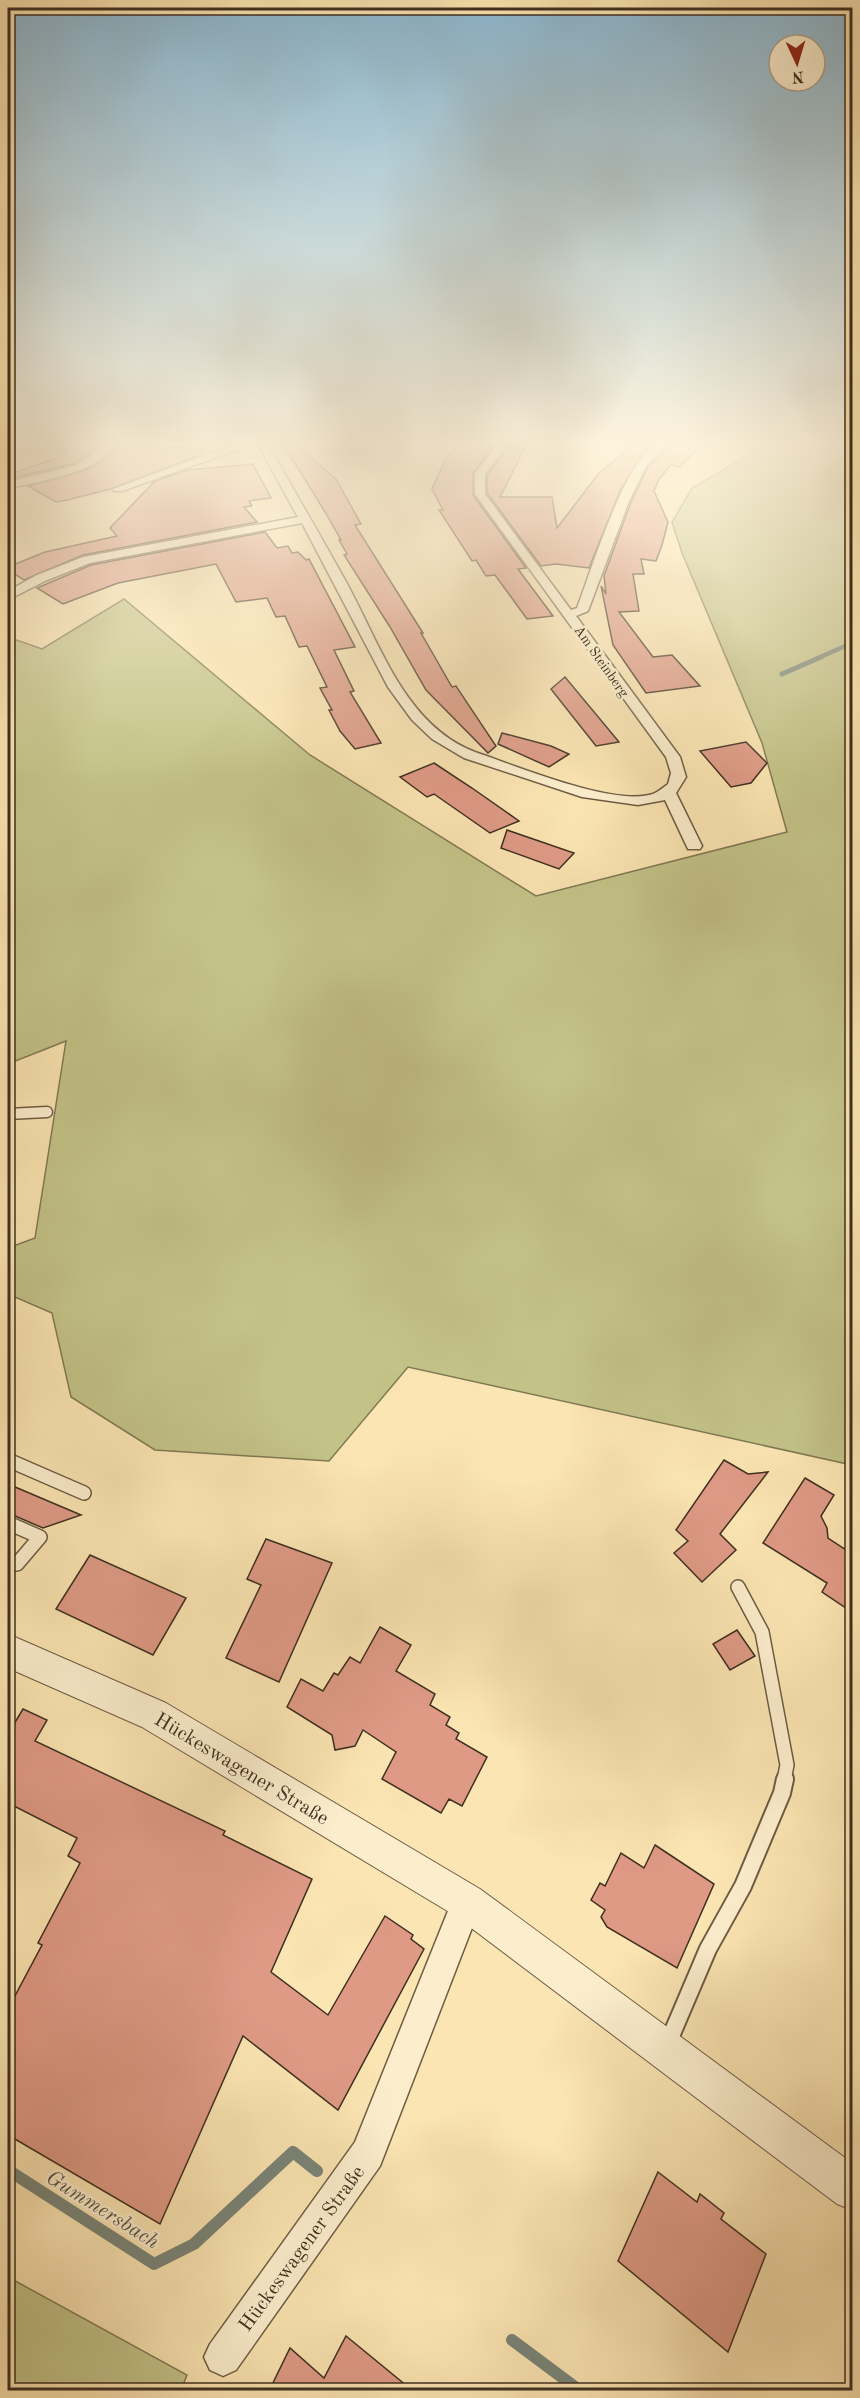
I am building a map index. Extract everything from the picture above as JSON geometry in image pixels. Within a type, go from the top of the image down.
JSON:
[{"type":"street","points":[[8,596],[41,578],[87,560],[125,553]]},
{"type":"street","points":[[324,553],[407,704],[430,730],[461,751],[556,786],[611,799],[642,800],[669,793],[694,846]]},
{"type":"street","name":"Am Steinberg","points":[[523,553],[673,757],[679,770],[678,781],[669,793]]},
{"type":"street","points":[[568,614],[582,611],[603,553]]},
{"type":"street","name":"Hückeswagener Straße","points":[[8,1651],[154,1714],[467,1902],[852,2189]]},
{"type":"street","name":"Hückeswagener Straße","points":[[223,2357],[368,2154],[467,1902]]},
{"type":"lane","points":[[8,1114],[46,1112]]},
{"type":"lane","points":[[8,1461],[84,1493]]},
{"type":"lane","points":[[8,1523],[40,1538],[17,1564],[8,1563]]},
{"type":"lane","points":[[665,2049],[708,1949],[743,1886],[782,1793],[787,1766],[762,1632],[738,1587]]},
{"type":"green space","points":[[682,553],[852,553],[852,1465],[408,1367],[329,1461],[155,1450],[71,1397],[52,1313],[8,1294],[8,1248],[35,1238],[66,1041],[8,1064],[8,637],[42,649],[124,599],[310,755],[536,896],[787,832],[762,743]]},
{"type":"green space","points":[[8,2277],[187,2375],[181,2390],[8,2390]]},
{"type":"building","points":[[43,553],[94,553],[83,555],[24,580],[8,570],[8,567]]},
{"type":"building","points":[[155,553],[299,553],[306,560],[309,559],[355,647],[334,650],[354,691],[350,692],[381,743],[355,749],[340,731],[329,710],[332,710],[320,688],[327,687],[307,646],[299,647],[285,616],[276,617],[267,598],[236,602],[216,564],[118,583],[63,604],[37,588],[91,565]]},
{"type":"building","points":[[373,553],[423,633],[421,633],[452,687],[456,686],[496,746],[488,753],[426,690],[390,627],[344,555]]},
{"type":"building","points":[[467,553],[515,553],[526,568],[518,569],[553,616],[527,619],[495,575],[486,576],[476,560],[472,561]]},
{"type":"building","points":[[531,553],[595,553],[589,568],[556,564],[541,566]]},
{"type":"building","points":[[612,553],[659,553],[656,561],[641,559],[644,574],[633,574],[639,611],[619,612],[653,657],[672,655],[700,686],[646,693],[613,645],[601,586],[606,594],[604,576]]},
{"type":"building","points":[[565,677],[619,742],[596,746],[551,689]]},
{"type":"building","points":[[502,733],[551,746],[569,754],[549,767],[498,744]]},
{"type":"building","points":[[746,742],[767,763],[751,783],[731,787],[700,751]]},
{"type":"building","points":[[434,763],[519,821],[490,833],[434,794],[427,797],[400,777]]},
{"type":"building","points":[[507,830],[574,853],[559,869],[501,848]]},
{"type":"building","points":[[724,1460],[748,1474],[768,1472],[720,1534],[736,1550],[702,1582],[674,1553],[688,1541],[676,1530]]},
{"type":"building","points":[[805,1478],[834,1495],[821,1516],[827,1528],[828,1538],[852,1554],[852,1612],[822,1592],[827,1583],[763,1543]]},
{"type":"building","points":[[8,1484],[81,1515],[43,1528],[8,1513]]},
{"type":"building","points":[[266,1539],[332,1563],[279,1682],[226,1658],[261,1585],[247,1579]]},
{"type":"building","points":[[90,1555],[186,1598],[153,1655],[56,1609]]},
{"type":"building","points":[[380,1627],[411,1645],[396,1671],[435,1694],[430,1705],[450,1717],[446,1725],[459,1733],[456,1739],[487,1757],[462,1806],[449,1799],[441,1813],[382,1779],[396,1752],[363,1730],[355,1746],[335,1750],[332,1735],[287,1707],[301,1679],[323,1691],[334,1673],[338,1675],[350,1657],[360,1663]]},
{"type":"building","points":[[737,1630],[755,1656],[730,1670],[713,1644]]},
{"type":"building","points":[[23,1709],[47,1720],[35,1741],[225,1831],[223,1835],[312,1879],[271,1972],[328,2015],[385,1916],[413,1935],[411,1939],[424,1949],[338,2110],[243,2036],[160,2224],[8,2135],[8,2009],[42,1945],[38,1943],[80,1863],[68,1856],[77,1838],[8,1803],[8,1734]]},
{"type":"building","points":[[655,1845],[714,1884],[677,1968],[607,1927],[601,1917],[605,1910],[591,1900],[600,1883],[605,1886],[621,1853],[644,1868]]},
{"type":"building","points":[[658,2172],[697,2202],[700,2194],[724,2213],[721,2219],[766,2254],[728,2352],[618,2261]]},
{"type":"building","points":[[346,2336],[413,2391],[269,2391],[290,2348],[324,2378]]},
{"type":"waterway","points":[[818,658],[852,643]]},
{"type":"waterway","points":[[782,674],[821,657]]},
{"type":"waterway","name":"Gummersbach","points":[[8,2170],[154,2264],[194,2244],[293,2152],[317,2171]]},
{"type":"waterway","name":"Gummersbach","points":[[512,2340],[579,2390]]}]
